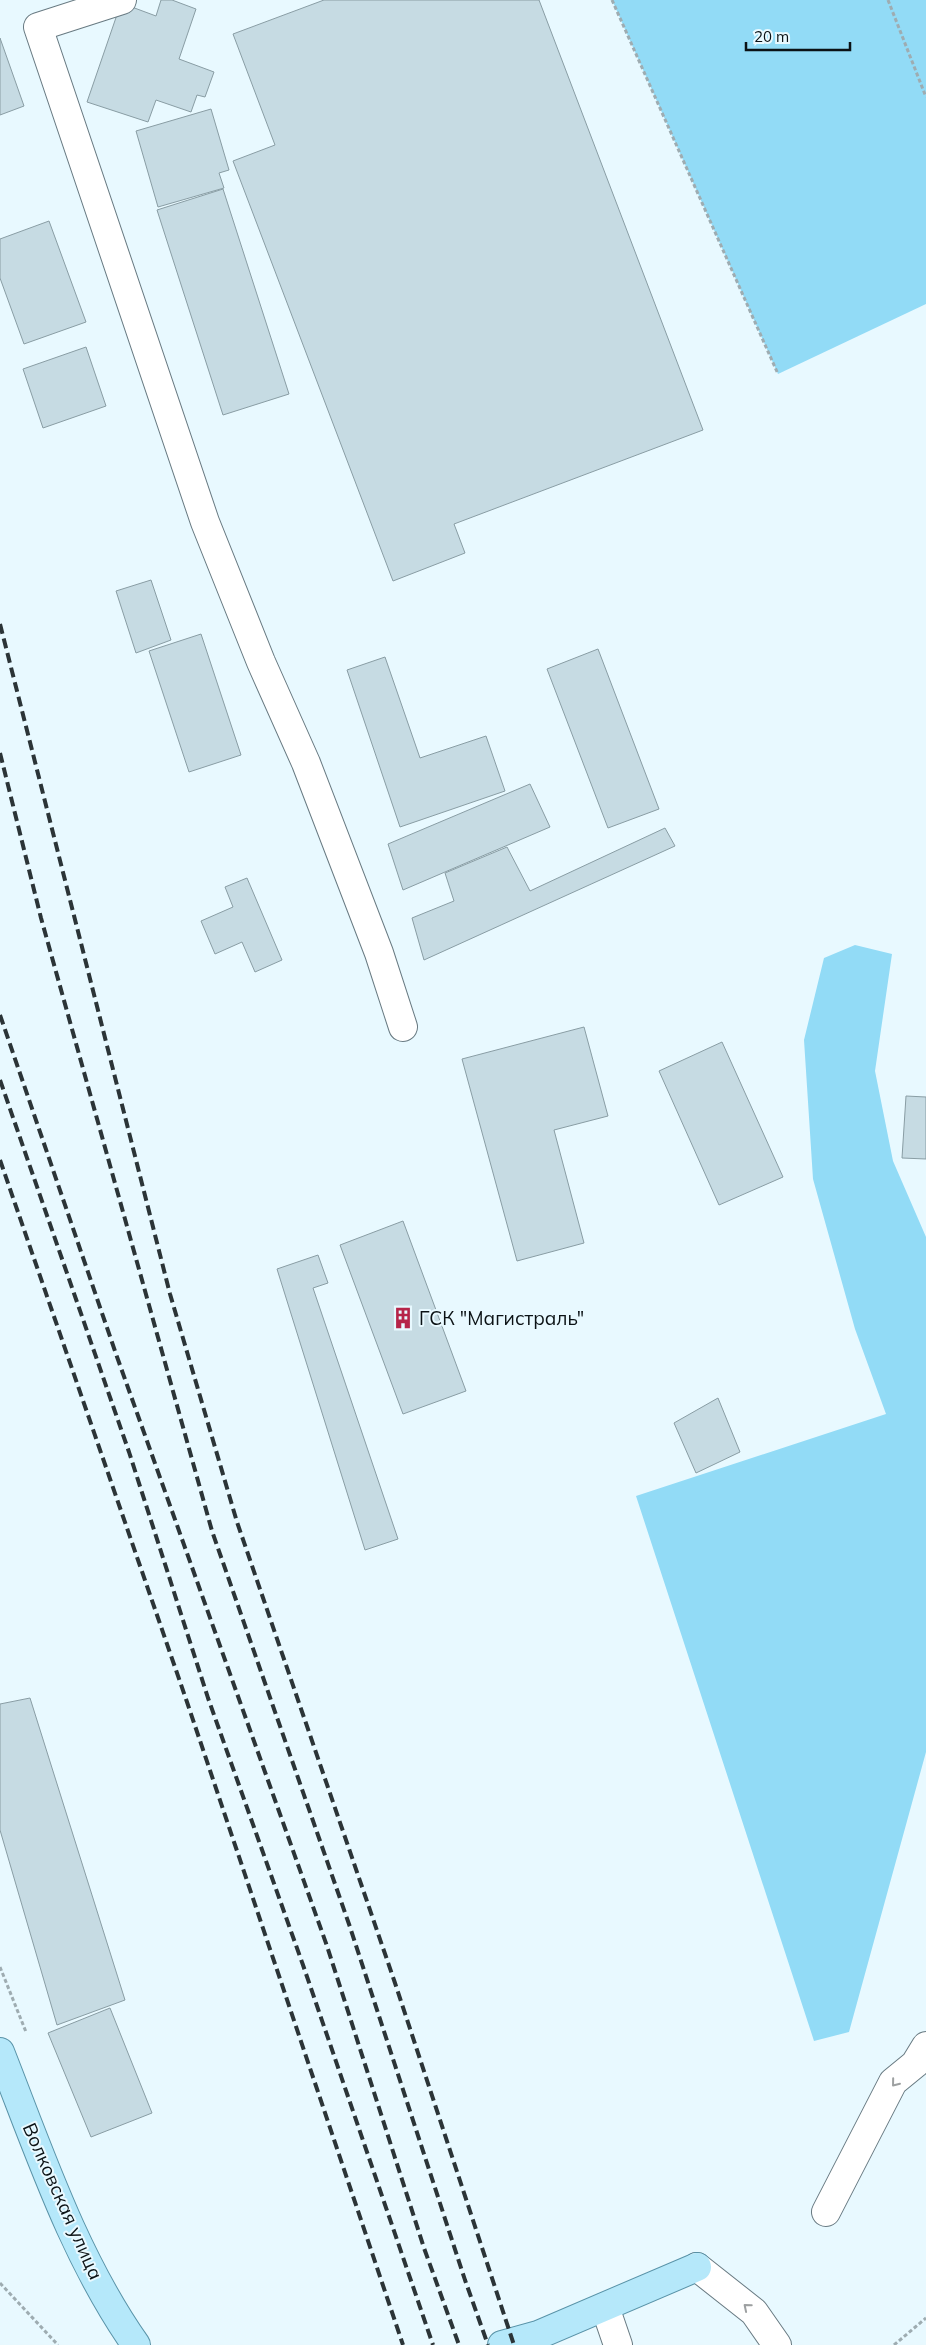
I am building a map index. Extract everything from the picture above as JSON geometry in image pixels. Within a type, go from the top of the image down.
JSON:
[{"type":"main road","name":"Волковская улица","points":[[0,2052],[77,2240],[118,2320],[136,2345]]},
{"type":"main road","points":[[502,2345],[538,2335],[697,2267]]},
{"type":"street","points":[[122,0],[38,26],[205,522],[261,662],[306,763],[379,953],[403,1027]]},
{"type":"street","points":[[826,2212],[894,2082],[915,2064],[926,2046]]},
{"type":"street","points":[[697,2267],[754,2312],[777,2345]]},
{"type":"street","points":[[605,2307],[618,2345]]},
{"type":"path","points":[[612,0],[778,374]]},
{"type":"path","points":[[888,0],[926,97]]},
{"type":"path","points":[[0,2283],[58,2345]]},
{"type":"path","points":[[894,2345],[926,2318]]},
{"type":"shaded area","points":[[612,0],[926,0],[926,304],[778,374]]},
{"type":"shaded area","points":[[855,945],[892,954],[875,1071],[893,1161],[926,1237],[926,1752],[849,2032],[814,2041],[636,1496],[886,1414],[855,1329],[813,1179],[804,1040],[824,958]]},
{"type":"building","points":[[161,0],[172,0],[196,9],[179,59],[214,72],[205,97],[197,95],[191,112],[156,100],[148,122],[87,102],[121,3],[156,16]]},
{"type":"building","points":[[324,0],[539,0],[703,430],[454,524],[465,553],[393,581],[233,161],[275,145],[233,34]]},
{"type":"building","points":[[0,38],[24,106],[0,115]]},
{"type":"building","points":[[211,109],[229,170],[219,173],[224,188],[158,207],[136,131]]},
{"type":"building","points":[[223,189],[289,394],[223,415],[157,210]]},
{"type":"building","points":[[49,221],[86,322],[24,344],[0,278],[0,239]]},
{"type":"building","points":[[86,347],[106,406],[43,428],[23,369]]},
{"type":"building","points":[[151,580],[171,640],[136,653],[116,591]]},
{"type":"building","points":[[201,634],[241,755],[189,772],[149,651]]},
{"type":"building","points":[[598,649],[659,809],[608,828],[547,669]]},
{"type":"building","points":[[385,657],[420,758],[486,736],[505,791],[400,827],[347,670]]},
{"type":"building","points":[[530,784],[550,827],[403,890],[388,844]]},
{"type":"building","points":[[665,828],[675,846],[424,960],[412,918],[454,901],[445,873],[507,847],[530,891]]},
{"type":"building","points":[[247,878],[282,960],[255,972],[242,942],[215,954],[201,921],[233,907],[225,887]]},
{"type":"building","points":[[584,1027],[608,1116],[554,1130],[584,1243],[517,1261],[462,1059]]},
{"type":"building","points":[[722,1042],[783,1177],[719,1205],[659,1071]]},
{"type":"building","points":[[906,1096],[926,1097],[926,1159],[902,1158]]},
{"type":"building","name":"ГСК \"Магистраль\"","points":[[403,1221],[466,1391],[403,1414],[340,1245]]},
{"type":"building","points":[[318,1255],[328,1283],[313,1288],[398,1539],[365,1550],[277,1269]]},
{"type":"building","points":[[718,1398],[740,1452],[696,1473],[674,1423]]},
{"type":"building","points":[[30,1698],[125,2000],[57,2025],[0,1830],[0,1704]]},
{"type":"building","points":[[110,2008],[152,2113],[91,2137],[48,2033]]},
{"type":"railway","points":[[0,624],[170,1294],[237,1522],[395,1983],[514,2345]]},
{"type":"railway","points":[[0,753],[41,918],[212,1531],[350,1927],[488,2345]]},
{"type":"railway","points":[[0,1015],[116,1354],[327,1946],[424,2248],[459,2345]]},
{"type":"railway","points":[[0,1080],[129,1452],[208,1698],[303,1965],[433,2345]]},
{"type":"railway","points":[[0,1160],[187,1702],[403,2345]]},
{"type":"place","name":"ГСК \"Магистраль\"","points":[[403,1318]]}]
